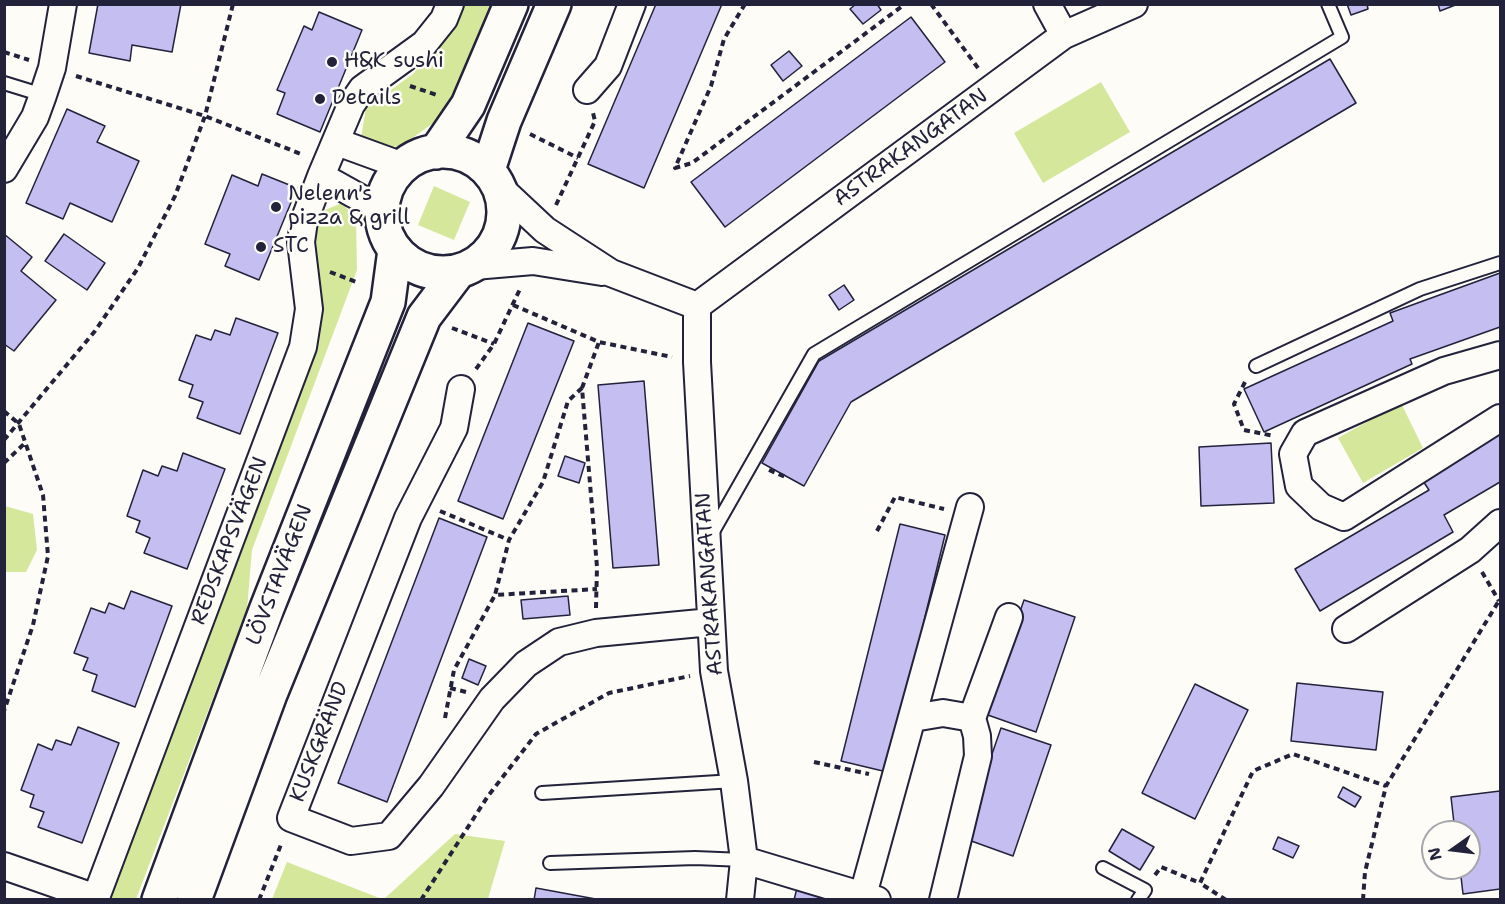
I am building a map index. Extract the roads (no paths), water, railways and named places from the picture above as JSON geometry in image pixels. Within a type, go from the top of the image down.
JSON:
[{"type":"street","points":[[4,169],[35,117],[43,95],[52,68],[63,4]]},
{"type":"street","name":"REDSKAPSVÄGEN","points":[[95,899],[303,347],[309,309],[301,242],[304,221],[351,105],[362,90],[424,44],[444,19],[450,4]]},
{"type":"street","points":[[436,152],[468,105],[511,4]]},
{"type":"street","name":"LÖVSTAVÄGEN","points":[[194,900],[270,694],[424,317],[466,269],[487,255],[497,242],[503,227],[504,206],[493,178],[504,121],[554,4]]},
{"type":"street","points":[[586,90],[608,66],[632,4]]},
{"type":"street","points":[[1047,4],[1064,35]]},
{"type":"street","name":"ASTRAKANGATAN","points":[[740,900],[744,860],[734,781],[714,671],[697,362],[697,306],[1064,35],[1134,4]]},
{"type":"street","points":[[382,210],[385,194],[403,166],[418,156],[436,152],[455,152],[473,159],[545,230],[611,273],[697,306]]},
{"type":"street","points":[[328,161],[403,166]]},
{"type":"street","points":[[328,161],[382,210]]},
{"type":"street","name":"LÖVSTAVÄGEN","points":[[159,900],[267,608],[388,302],[395,250],[388,238],[382,210]]},
{"type":"street","points":[[395,250],[413,266],[435,273],[533,261],[611,273]]},
{"type":"street","points":[[1500,355],[1444,371],[1304,434],[1293,454],[1299,486],[1322,507],[1344,517],[1500,418]]},
{"type":"street","name":"KUSKGRÄND","points":[[461,389],[454,428],[416,502],[291,818],[351,841],[388,836],[431,786],[492,699],[526,664],[559,642],[596,633],[711,622]]},
{"type":"street","points":[[744,860],[870,897],[896,781],[970,507]]},
{"type":"street","points":[[1346,629],[1470,550],[1500,524]]},
{"type":"street","points":[[943,900],[978,756],[977,736],[972,717],[1009,617]]},
{"type":"street","points":[[913,718],[943,713],[972,717]]},
{"type":"street","points":[[4,866],[95,899]]},
{"type":"lane","points":[[706,542],[814,354],[1342,37],[1328,4]]},
{"type":"lane","points":[[4,83],[43,95]]},
{"type":"lane","points":[[1256,366],[1420,289],[1500,263]]},
{"type":"lane","points":[[542,793],[734,781]]},
{"type":"lane","points":[[550,863],[695,858],[744,860]]},
{"type":"lane","points":[[1103,868],[1141,895]]},
{"type":"place","name":"H&K sushi","points":[[332,62]]},
{"type":"place","name":"Details","points":[[320,99]]},
{"type":"place","name":"Nelenn's pizza & grill","points":[[276,207]]},
{"type":"place","name":"STC","points":[[261,247]]}]
